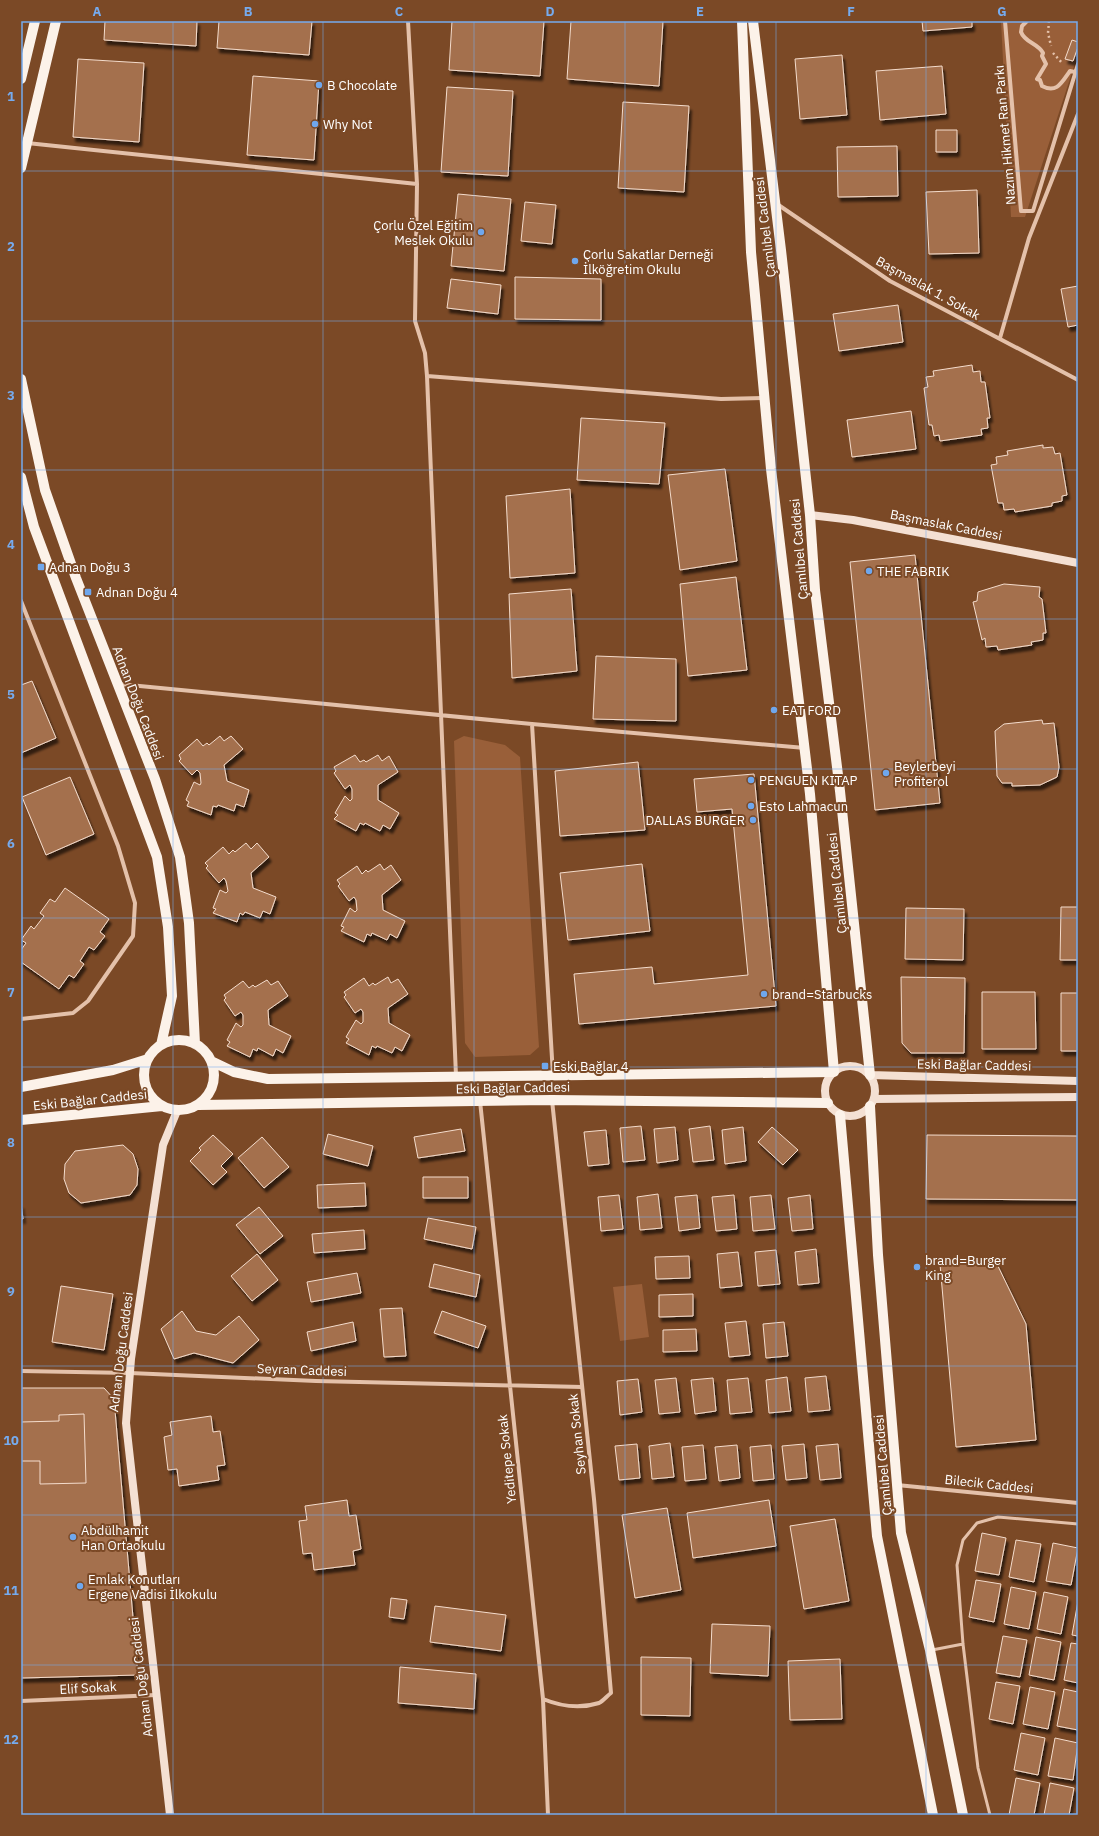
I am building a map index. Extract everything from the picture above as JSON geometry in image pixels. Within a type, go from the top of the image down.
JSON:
[{"type":"main road","points":[[21,79],[35,21]]},
{"type":"main road","points":[[21,168],[56,21]]},
{"type":"main road","points":[[742,21],[748,214],[764,398],[804,748],[834,1072]]},
{"type":"main road","name":"Çamlıbel Caddesi","points":[[752,21],[775,202],[810,515],[815,590],[841,799],[870,1076]]},
{"type":"main road","name":"Adnan Doğu Caddesi","points":[[21,379],[45,490],[116,684],[154,779],[180,857],[189,923],[195,1044]]},
{"type":"main road","points":[[21,477],[34,527],[157,857],[168,927],[172,996],[161,1045]]},
{"type":"main road","points":[[183,1040],[195,1044],[204,1051],[211,1061],[214,1073],[213,1085],[207,1096],[198,1105],[177,1111],[162,1106],[149,1094],[145,1085],[144,1076],[148,1059],[161,1045],[172,1041],[183,1040]]},
{"type":"main road","name":"Eski Bağlar Caddesi","points":[[21,1087],[113,1070],[148,1059]]},
{"type":"main road","name":"Eski Bağlar Caddesi","points":[[211,1061],[234,1072],[268,1079],[834,1072]]},
{"type":"main road","name":"Eski Bağlar Caddesi","points":[[198,1105],[552,1100],[828,1103]]},
{"type":"main road","name":"Çamlıbel Caddesi","points":[[872,1102],[878,1255],[901,1533],[930,1650],[963,1815]]},
{"type":"main road","name":"Eski Bağlar Caddesi","points":[[21,1120],[162,1106]]},
{"type":"main road","points":[[840,1115],[877,1536],[933,1815]]},
{"type":"street","points":[[408,21],[417,184],[416,321],[425,353],[456,1077]]},
{"type":"street","name":"Nazım Hikmet Ran Parkı","points":[[1005,21],[1021,211],[1033,211],[1078,64]]},
{"type":"street","points":[[1027,21],[1022,26],[1021,32],[1027,41],[1041,48],[1043,53],[1042,56],[1046,64],[1037,79],[1040,80],[1042,86],[1049,89],[1054,89],[1062,85],[1070,72],[1076,72]]},
{"type":"street","points":[[1000,338],[1029,238],[1076,127],[1078,114]]},
{"type":"street","points":[[27,143],[417,184]]},
{"type":"street","name":"Başmaslak 1. Sokak","points":[[775,202],[890,281],[1078,380]]},
{"type":"street","points":[[426,376],[721,399],[764,398]]},
{"type":"street","name":"Başmaslak Caddesi","points":[[810,515],[853,520],[1078,563]]},
{"type":"street","points":[[21,601],[118,846],[135,903],[133,936],[88,1001],[73,1013],[21,1019]]},
{"type":"street","points":[[116,684],[532,724],[804,748]]},
{"type":"street","points":[[532,724],[553,1075]]},
{"type":"street","points":[[872,1102],[874,1083],[870,1076],[856,1066],[848,1066],[834,1072],[828,1078],[825,1086],[825,1095],[828,1103],[833,1110],[840,1115],[849,1116],[857,1115],[872,1102],[1078,1096]]},
{"type":"street","name":"Eski Bağlar Caddesi","points":[[870,1076],[1078,1081]]},
{"type":"street","name":"Seyhan Sokak","points":[[543,1699],[559,1705],[576,1706],[600,1703],[610,1692],[582,1387],[552,1100]]},
{"type":"street","name":"Yeditepe Sokak","points":[[480,1101],[543,1699],[548,1815]]},
{"type":"street","name":"Adnan Doğu Caddesi","points":[[170,1815],[126,1423],[130,1373],[163,1145],[177,1111]]},
{"type":"street","name":"Seyran Caddesi","points":[[21,1371],[130,1373],[316,1381],[582,1387]]},
{"type":"street","name":"Bilecik Caddesi","points":[[897,1485],[1078,1503]]},
{"type":"street","name":"Elif Sokak","points":[[21,1701],[156,1695]]},
{"type":"lane","points":[[990,1815],[978,1768],[962,1644],[957,1565],[963,1540],[977,1523],[998,1517],[1078,1524]]},
{"type":"lane","points":[[930,1650],[962,1644]]},
{"type":"shaded area","points":[[1001,21],[1078,21],[1078,54],[1025,217],[1011,217]]},
{"type":"shaded area","points":[[464,736],[505,745],[520,757],[539,1047],[530,1055],[475,1057],[465,1043],[454,741]]},
{"type":"shaded area","points":[[642,1284],[649,1337],[620,1341],[613,1287]]},
{"type":"building","points":[[105,21],[197,21],[196,46],[104,40]]},
{"type":"building","points":[[219,21],[312,21],[309,55],[217,48]]},
{"type":"building","points":[[452,21],[544,21],[540,76],[449,70]]},
{"type":"building","points":[[571,21],[663,21],[659,86],[567,79]]},
{"type":"building","points":[[922,21],[972,21],[972,27],[923,31]]},
{"type":"building","points":[[1072,40],[1078,42],[1078,47],[1073,61],[1065,59]]},
{"type":"building","points":[[842,55],[847,115],[800,119],[795,59]]},
{"type":"building","points":[[78,59],[144,63],[139,142],[73,137]]},
{"type":"building","points":[[942,66],[946,114],[880,120],[876,71]]},
{"type":"building","points":[[253,76],[319,81],[314,160],[247,155]]},
{"type":"building","points":[[447,87],[513,91],[508,176],[441,172]]},
{"type":"building","points":[[623,102],[689,106],[684,192],[618,188]]},
{"type":"building","points":[[936,130],[957,130],[957,152],[936,152]]},
{"type":"building","points":[[897,146],[898,196],[838,197],[837,147]]},
{"type":"building","points":[[977,190],[979,253],[929,254],[926,192]]},
{"type":"building","name":"Çorlu Özel Eğitim Meslek Okulu","points":[[458,194],[511,199],[504,271],[451,266]]},
{"type":"building","points":[[525,202],[556,205],[552,244],[521,241]]},
{"type":"building","points":[[515,277],[601,279],[601,320],[515,319]]},
{"type":"building","points":[[451,279],[501,285],[498,314],[447,308]]},
{"type":"building","points":[[1078,286],[1078,325],[1068,327],[1061,289]]},
{"type":"building","points":[[898,305],[903,342],[839,351],[833,314]]},
{"type":"building","points":[[972,365],[973,372],[980,371],[981,382],[985,382],[990,418],[987,418],[988,428],[981,429],[982,435],[940,441],[939,435],[934,436],[932,425],[929,425],[924,388],[928,387],[926,377],[934,376],[933,371]]},
{"type":"building","points":[[911,411],[916,449],[852,457],[847,420]]},
{"type":"building","points":[[581,418],[665,423],[659,484],[577,480]]},
{"type":"building","points":[[1043,445],[1043,448],[1053,447],[1055,454],[1060,453],[1067,495],[1062,496],[1062,501],[1052,503],[1052,506],[1015,512],[1014,509],[1004,510],[1003,503],[998,503],[991,465],[997,464],[996,457],[1008,455],[1007,451]]},
{"type":"building","points":[[725,469],[737,561],[680,570],[668,475]]},
{"type":"building","points":[[570,489],[575,573],[510,578],[506,496]]},
{"type":"building","points":[[915,555],[940,803],[875,810],[850,562]]},
{"type":"building","points":[[736,577],[747,670],[688,676],[680,584]]},
{"type":"building","points":[[1004,584],[1040,587],[1039,597],[1042,599],[1046,633],[1043,633],[1043,640],[1031,642],[1032,645],[998,650],[997,646],[986,647],[985,638],[982,640],[973,602],[977,601],[978,592]]},
{"type":"building","points":[[571,589],[577,671],[512,678],[509,594]]},
{"type":"building","points":[[596,656],[676,659],[676,721],[593,719]]},
{"type":"building","points":[[32,681],[56,738],[21,753],[21,685]]},
{"type":"building","points":[[1042,720],[1043,724],[1054,723],[1059,767],[1057,777],[1040,785],[1012,786],[1012,783],[1002,783],[997,776],[995,731],[1004,724]]},
{"type":"building","points":[[220,736],[224,741],[231,736],[243,749],[224,765],[227,781],[249,790],[244,807],[236,804],[234,811],[218,805],[217,807],[213,806],[211,815],[187,806],[189,802],[186,800],[194,782],[200,785],[201,783],[200,773],[197,770],[192,775],[179,761],[181,759],[179,755],[197,739],[203,746],[207,743],[209,745]]},
{"type":"building","points":[[355,755],[360,762],[364,760],[366,762],[378,755],[382,761],[389,756],[398,772],[378,785],[378,800],[399,813],[390,829],[383,825],[380,831],[365,823],[364,825],[360,823],[356,831],[334,819],[338,815],[335,813],[345,796],[350,801],[352,799],[352,789],[350,785],[345,789],[334,773],[336,771],[334,767]]},
{"type":"building","points":[[638,762],[645,830],[560,836],[555,771]]},
{"type":"building","points":[[754,774],[776,1006],[579,1024],[574,974],[652,967],[654,984],[748,975],[732,809],[697,812],[694,779]]},
{"type":"building","points":[[70,777],[94,834],[46,855],[22,797]]},
{"type":"building","points":[[246,843],[251,849],[257,843],[269,857],[251,873],[253,888],[276,897],[270,914],[263,911],[260,918],[245,912],[243,915],[240,913],[237,922],[213,913],[216,909],[213,908],[220,890],[226,893],[228,891],[224,878],[219,883],[206,868],[208,866],[205,863],[223,847],[229,854],[233,850],[235,852]]},
{"type":"building","points":[[380,864],[384,870],[391,865],[401,880],[382,895],[383,910],[405,921],[397,938],[390,934],[387,940],[372,933],[371,936],[367,934],[364,942],[341,931],[344,927],[341,926],[350,908],[355,912],[357,910],[356,900],[354,897],[349,901],[338,886],[340,884],[337,880],[357,866],[362,874],[366,870],[368,872]]},
{"type":"building","points":[[642,864],[650,931],[568,940],[560,873]]},
{"type":"building","points":[[65,888],[109,919],[100,932],[105,936],[94,950],[89,947],[80,961],[84,964],[74,978],[69,975],[59,989],[21,962],[21,950],[26,943],[21,940],[31,926],[34,929],[44,916],[40,913],[50,899],[55,902]]},
{"type":"building","points":[[1061,907],[1078,907],[1078,960],[1060,960]]},
{"type":"building","points":[[906,908],[964,909],[963,960],[905,959]]},
{"type":"building","points":[[388,977],[391,983],[398,979],[408,994],[388,1008],[389,1023],[410,1035],[402,1051],[395,1047],[392,1053],[377,1046],[376,1048],[372,1046],[369,1055],[346,1043],[349,1039],[346,1037],[356,1020],[361,1024],[363,1022],[363,1012],[361,1009],[355,1013],[344,997],[346,995],[344,992],[364,978],[369,986],[373,983],[375,985]]},
{"type":"building","points":[[901,977],[965,978],[964,1053],[911,1053],[902,1043]]},
{"type":"building","points":[[267,980],[271,985],[278,981],[288,996],[268,1010],[269,1025],[291,1036],[283,1053],[276,1049],[273,1056],[258,1048],[257,1051],[253,1049],[250,1057],[227,1046],[230,1042],[227,1040],[236,1023],[241,1027],[243,1025],[243,1015],[241,1012],[235,1016],[224,1000],[226,998],[224,995],[243,981],[249,988],[253,985],[255,987]]},
{"type":"building","points":[[982,992],[1035,992],[1036,1049],[982,1049]]},
{"type":"building","points":[[1061,993],[1078,993],[1078,1051],[1061,1051]]},
{"type":"building","points":[[641,1126],[645,1160],[623,1162],[620,1128]]},
{"type":"building","points":[[710,1126],[714,1160],[693,1162],[689,1129]]},
{"type":"building","points":[[675,1127],[678,1160],[657,1163],[654,1129]]},
{"type":"building","points":[[743,1127],[746,1161],[725,1164],[722,1130]]},
{"type":"building","points":[[772,1127],[798,1150],[783,1165],[758,1142]]},
{"type":"building","points":[[461,1129],[465,1151],[418,1158],[414,1137]]},
{"type":"building","points":[[606,1130],[609,1164],[588,1166],[584,1132]]},
{"type":"building","points":[[328,1134],[373,1146],[368,1166],[323,1154]]},
{"type":"building","points":[[213,1135],[233,1154],[221,1166],[227,1172],[213,1185],[190,1161],[201,1150],[199,1148]]},
{"type":"building","points":[[927,1135],[1078,1136],[1078,1200],[926,1199]]},
{"type":"building","points":[[262,1137],[289,1167],[264,1188],[238,1158]]},
{"type":"building","points":[[123,1145],[133,1154],[138,1169],[137,1185],[130,1195],[81,1203],[69,1193],[64,1179],[65,1164],[75,1151]]},
{"type":"building","points":[[423,1177],[468,1177],[468,1198],[423,1198]]},
{"type":"building","points":[[365,1183],[366,1206],[318,1208],[317,1185]]},
{"type":"building","points":[[658,1194],[662,1228],[640,1230],[637,1197]]},
{"type":"building","points":[[619,1195],[623,1229],[601,1231],[598,1197]]},
{"type":"building","points":[[697,1195],[700,1228],[679,1231],[675,1197]]},
{"type":"building","points":[[734,1195],[737,1229],[716,1231],[712,1197]]},
{"type":"building","points":[[771,1195],[775,1229],[753,1231],[750,1197]]},
{"type":"building","points":[[810,1195],[813,1229],[792,1231],[788,1198]]},
{"type":"building","points":[[21,1204],[23,1219],[21,1219]]},
{"type":"building","points":[[259,1207],[283,1236],[260,1254],[236,1225]]},
{"type":"building","points":[[428,1218],[476,1227],[472,1249],[424,1239]]},
{"type":"building","points":[[364,1230],[365,1249],[314,1253],[312,1234]]},
{"type":"building","points":[[816,1249],[819,1283],[798,1285],[795,1252]]},
{"type":"building","points":[[776,1250],[780,1284],[758,1286],[755,1252]]},
{"type":"building","points":[[738,1252],[742,1286],[720,1288],[717,1254]]},
{"type":"building","points":[[257,1254],[278,1280],[252,1301],[231,1276]]},
{"type":"building","points":[[689,1256],[690,1278],[656,1279],[655,1257]]},
{"type":"building","points":[[995,1260],[1026,1324],[1036,1440],[956,1447],[940,1264]]},
{"type":"building","points":[[434,1264],[480,1275],[476,1297],[429,1287]]},
{"type":"building","points":[[357,1273],[361,1293],[311,1302],[307,1282]]},
{"type":"building","points":[[61,1286],[113,1294],[104,1350],[52,1342]]},
{"type":"building","points":[[693,1294],[693,1316],[659,1317],[659,1295]]},
{"type":"building","points":[[402,1308],[406,1356],[384,1357],[380,1309]]},
{"type":"building","points":[[182,1311],[196,1331],[216,1335],[239,1316],[259,1340],[233,1363],[194,1353],[174,1359],[161,1329]]},
{"type":"building","points":[[442,1311],[486,1326],[478,1348],[434,1333]]},
{"type":"building","points":[[746,1321],[750,1355],[729,1357],[725,1323]]},
{"type":"building","points":[[353,1322],[356,1341],[311,1351],[307,1332]]},
{"type":"building","points":[[784,1322],[788,1356],[766,1358],[763,1324]]},
{"type":"building","points":[[696,1329],[697,1351],[663,1352],[663,1330]]},
{"type":"building","points":[[826,1376],[830,1410],[808,1412],[805,1378]]},
{"type":"building","points":[[787,1377],[791,1411],[769,1413],[766,1380]]},
{"type":"building","points":[[676,1378],[680,1412],[659,1414],[655,1380]]},
{"type":"building","points":[[713,1378],[716,1411],[695,1414],[691,1380]]},
{"type":"building","points":[[748,1378],[752,1412],[730,1414],[727,1380]]},
{"type":"building","points":[[638,1379],[642,1412],[620,1415],[617,1381]]},
{"type":"building","name":"Abdülhamit Han Ortaokulu","points":[[21,1388],[104,1388],[114,1399],[138,1675],[21,1678]]},
{"type":"building","points":[[84,1414],[86,1483],[40,1484],[40,1461],[21,1461],[21,1422],[59,1421],[59,1415]]},
{"type":"building","points":[[211,1416],[213,1432],[220,1431],[225,1465],[217,1466],[219,1480],[179,1486],[177,1469],[168,1470],[164,1437],[172,1435],[170,1422]]},
{"type":"building","points":[[670,1443],[674,1477],[652,1479],[649,1446]]},
{"type":"building","points":[[637,1444],[640,1478],[619,1480],[615,1446]]},
{"type":"building","points":[[804,1444],[807,1478],[786,1480],[782,1446]]},
{"type":"building","points":[[838,1444],[841,1478],[820,1480],[816,1446]]},
{"type":"building","points":[[703,1445],[706,1479],[685,1481],[682,1447]]},
{"type":"building","points":[[737,1445],[740,1478],[719,1481],[715,1447]]},
{"type":"building","points":[[771,1445],[774,1479],[753,1481],[750,1447]]},
{"type":"building","points":[[347,1500],[349,1516],[356,1515],[361,1549],[353,1551],[355,1565],[314,1570],[312,1553],[303,1554],[299,1521],[307,1520],[305,1506]]},
{"type":"building","points":[[769,1500],[776,1546],[693,1558],[687,1513]]},
{"type":"building","points":[[667,1508],[681,1590],[635,1598],[622,1515]]},
{"type":"building","points":[[835,1519],[849,1601],[804,1609],[790,1526]]},
{"type":"building","points":[[982,1533],[1006,1538],[999,1575],[975,1571]]},
{"type":"building","points":[[1016,1540],[1041,1544],[1034,1582],[1009,1577]]},
{"type":"building","points":[[1053,1543],[1078,1548],[1071,1585],[1046,1581]]},
{"type":"building","points":[[976,1580],[1001,1584],[994,1622],[969,1617]]},
{"type":"building","points":[[1011,1587],[1036,1592],[1029,1629],[1004,1624]]},
{"type":"building","points":[[1044,1592],[1068,1597],[1061,1634],[1037,1629]]},
{"type":"building","points":[[391,1598],[407,1600],[404,1619],[389,1617]]},
{"type":"building","points":[[1078,1601],[1078,1636],[1072,1635]]},
{"type":"building","points":[[435,1606],[506,1615],[501,1651],[430,1642]]},
{"type":"building","points":[[712,1624],[770,1626],[768,1676],[710,1673]]},
{"type":"building","points":[[1003,1636],[1027,1640],[1020,1677],[996,1673]]},
{"type":"building","points":[[1036,1637],[1061,1642],[1054,1680],[1029,1675]]},
{"type":"building","points":[[1071,1643],[1078,1644],[1078,1683],[1064,1680]]},
{"type":"building","points":[[641,1657],[691,1658],[690,1716],[641,1715]]},
{"type":"building","points":[[840,1659],[842,1719],[790,1720],[788,1661]]},
{"type":"building","points":[[400,1667],[476,1674],[474,1709],[398,1703]]},
{"type":"building","points":[[996,1682],[1020,1686],[1013,1724],[989,1719]]},
{"type":"building","points":[[1030,1687],[1055,1692],[1048,1729],[1023,1724]]},
{"type":"building","points":[[1064,1689],[1078,1692],[1078,1730],[1057,1726]]},
{"type":"building","points":[[1021,1733],[1045,1738],[1038,1775],[1014,1770]]},
{"type":"building","points":[[1055,1738],[1078,1743],[1073,1780],[1048,1776]]},
{"type":"building","points":[[1016,1778],[1040,1783],[1034,1815],[1009,1815]]},
{"type":"building","points":[[1050,1783],[1074,1788],[1069,1815],[1044,1815]]},
{"type":"place","name":"B Chocolate","points":[[319,85]]},
{"type":"place","name":"Why Not","points":[[315,124]]},
{"type":"place","name":"Çorlu Özel Eğitim Meslek Okulu","points":[[481,232]]},
{"type":"place","name":"Çorlu Sakatlar Derneği İlköğretim Okulu","points":[[575,261]]},
{"type":"place","name":"Adnan Doğu 3","points":[[41,567]]},
{"type":"place","name":"THE FABRIK","points":[[869,571]]},
{"type":"place","name":"Adnan Doğu 4","points":[[88,592]]},
{"type":"place","name":"EAT FORD","points":[[774,710]]},
{"type":"place","name":"Beylerbeyi Profiterol","points":[[886,773]]},
{"type":"place","name":"PENGUEN KITAP","points":[[751,780]]},
{"type":"place","name":"Esto Lahmacun","points":[[751,806]]},
{"type":"place","name":"DALLAS BURGER","points":[[753,820]]},
{"type":"place","name":"brand=Starbucks","points":[[764,994]]},
{"type":"place","name":"Eski Bağlar 4","points":[[545,1066]]},
{"type":"place","name":"brand=Burger King","points":[[917,1267]]},
{"type":"place","name":"Abdülhamit Han Ortaokulu","points":[[73,1537]]},
{"type":"place","name":"Emlak Konutları Ergene Vadisi İlkokulu","points":[[80,1586]]}]
